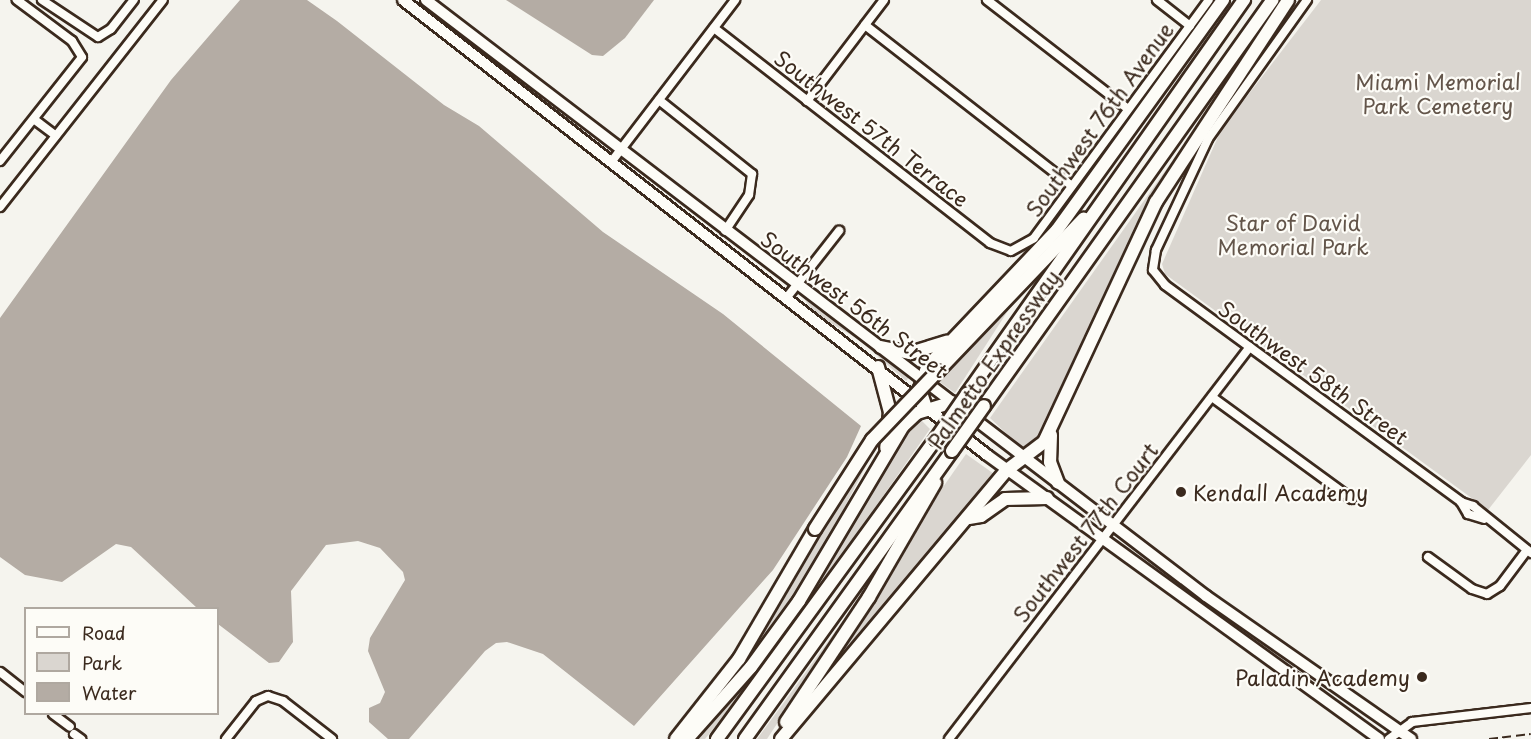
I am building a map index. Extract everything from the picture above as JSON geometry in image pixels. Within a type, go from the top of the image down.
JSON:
[{"type":"highway","points":[[926,408],[922,378],[953,340],[1051,237],[1223,0]]},
{"type":"highway","name":"Palmetto Expressway","points":[[717,739],[936,439],[1244,0]]},
{"type":"highway","name":"Palmetto Expressway","points":[[745,739],[1273,0]]},
{"type":"highway","points":[[1058,483],[1049,455],[1051,430],[1112,287],[1155,202],[1288,0]]},
{"type":"highway","points":[[676,739],[739,659],[815,529],[872,440],[1097,208]]},
{"type":"highway","points":[[880,347],[919,353],[953,340]]},
{"type":"highway","points":[[878,367],[890,412],[884,459]]},
{"type":"highway","points":[[687,739],[789,616],[907,421],[926,408],[952,402]]},
{"type":"highway","points":[[779,739],[969,518],[1007,470],[1024,458],[1051,430]]},
{"type":"highway","points":[[779,739],[931,495],[939,470]]},
{"type":"highway","points":[[969,518],[981,516],[1005,499],[1047,498]]},
{"type":"main road","name":"Southwest 56th Street","points":[[403,0],[788,296],[926,408],[1007,470],[1103,537],[1379,739]]},
{"type":"main road","name":"Southwest 56th Street","points":[[426,0],[796,286],[922,378],[1113,526],[1277,648],[1411,739]]},
{"type":"main road","points":[[716,241],[725,231]]},
{"type":"street","points":[[0,161],[79,66],[82,53],[17,0]]},
{"type":"street","points":[[42,0],[98,37],[108,32],[134,0]]},
{"type":"street","points":[[0,207],[163,0]]},
{"type":"street","points":[[612,161],[735,0]]},
{"type":"street","points":[[807,101],[884,0]]},
{"type":"street","points":[[987,0],[1128,109]]},
{"type":"street","points":[[1156,0],[1190,26]]},
{"type":"street","name":"Southwest 76th Avenue","points":[[1011,251],[1032,241],[1209,0]]},
{"type":"street","name":"Southwest 58th Street","points":[[1307,0],[1212,132],[1152,267],[1162,282],[1461,502],[1468,514],[1484,519],[1529,552]]},
{"type":"street","points":[[865,25],[1072,186]]},
{"type":"street","name":"Southwest 57th Terrace","points":[[714,28],[990,243],[1011,251]]},
{"type":"street","points":[[659,100],[745,166],[753,180],[725,231]]},
{"type":"street","points":[[35,120],[56,136]]},
{"type":"street","points":[[788,296],[839,231]]},
{"type":"street","name":"Southwest 77th Court","points":[[949,739],[1250,347]]},
{"type":"street","points":[[1212,397],[1352,499]]},
{"type":"street","points":[[1428,557],[1472,589],[1487,594],[1500,586],[1529,552]]},
{"type":"street","points":[[0,672],[24,690]]},
{"type":"street","points":[[226,739],[263,697],[281,699],[332,739]]},
{"type":"street","points":[[1389,739],[1397,729],[1415,722],[1531,708]]},
{"type":"street","points":[[54,715],[75,733]]},
{"type":"green space","name":"Star of David Memorial Park","points":[[1321,0],[1531,0],[1531,455],[1488,510],[1165,274],[1162,264],[1221,130]]},
{"type":"green space","points":[[1187,140],[1122,257],[1040,439],[1025,451],[990,418]]},
{"type":"green space","points":[[802,296],[911,375],[906,381],[858,339],[815,314]]},
{"type":"green space","points":[[1011,306],[955,393],[937,380],[983,333]]},
{"type":"green space","points":[[919,418],[930,429],[846,549],[719,722],[705,739],[694,739],[793,620],[905,431]]},
{"type":"green space","points":[[881,437],[815,564],[736,673],[806,555]]},
{"type":"green space","points":[[966,454],[997,476],[821,680],[923,516]]},
{"type":"green space","points":[[860,597],[767,739],[757,739],[782,705]]},
{"type":"water","points":[[240,0],[307,0],[444,105],[479,126],[603,232],[723,314],[861,426],[847,457],[773,570],[634,726],[543,654],[507,642],[496,643],[485,651],[409,739],[388,739],[369,722],[369,708],[380,703],[385,692],[368,651],[370,638],[405,580],[403,572],[380,548],[358,541],[326,545],[291,591],[293,642],[279,662],[269,663],[219,625],[219,607],[196,607],[131,547],[116,544],[62,582],[25,575],[0,557],[0,318],[171,80]]},
{"type":"water","points":[[506,0],[654,0],[625,38],[603,56],[592,55]]},
{"type":"railway","points":[[1489,739],[1531,734]]},
{"type":"place","name":"Kendall Academy","points":[[1181,492]]},
{"type":"place","name":"Paladin Academy","points":[[1422,677]]},
{"type":"park label","name":"Miami Memorial Park Cemetery","points":[[1438,93]]}]
